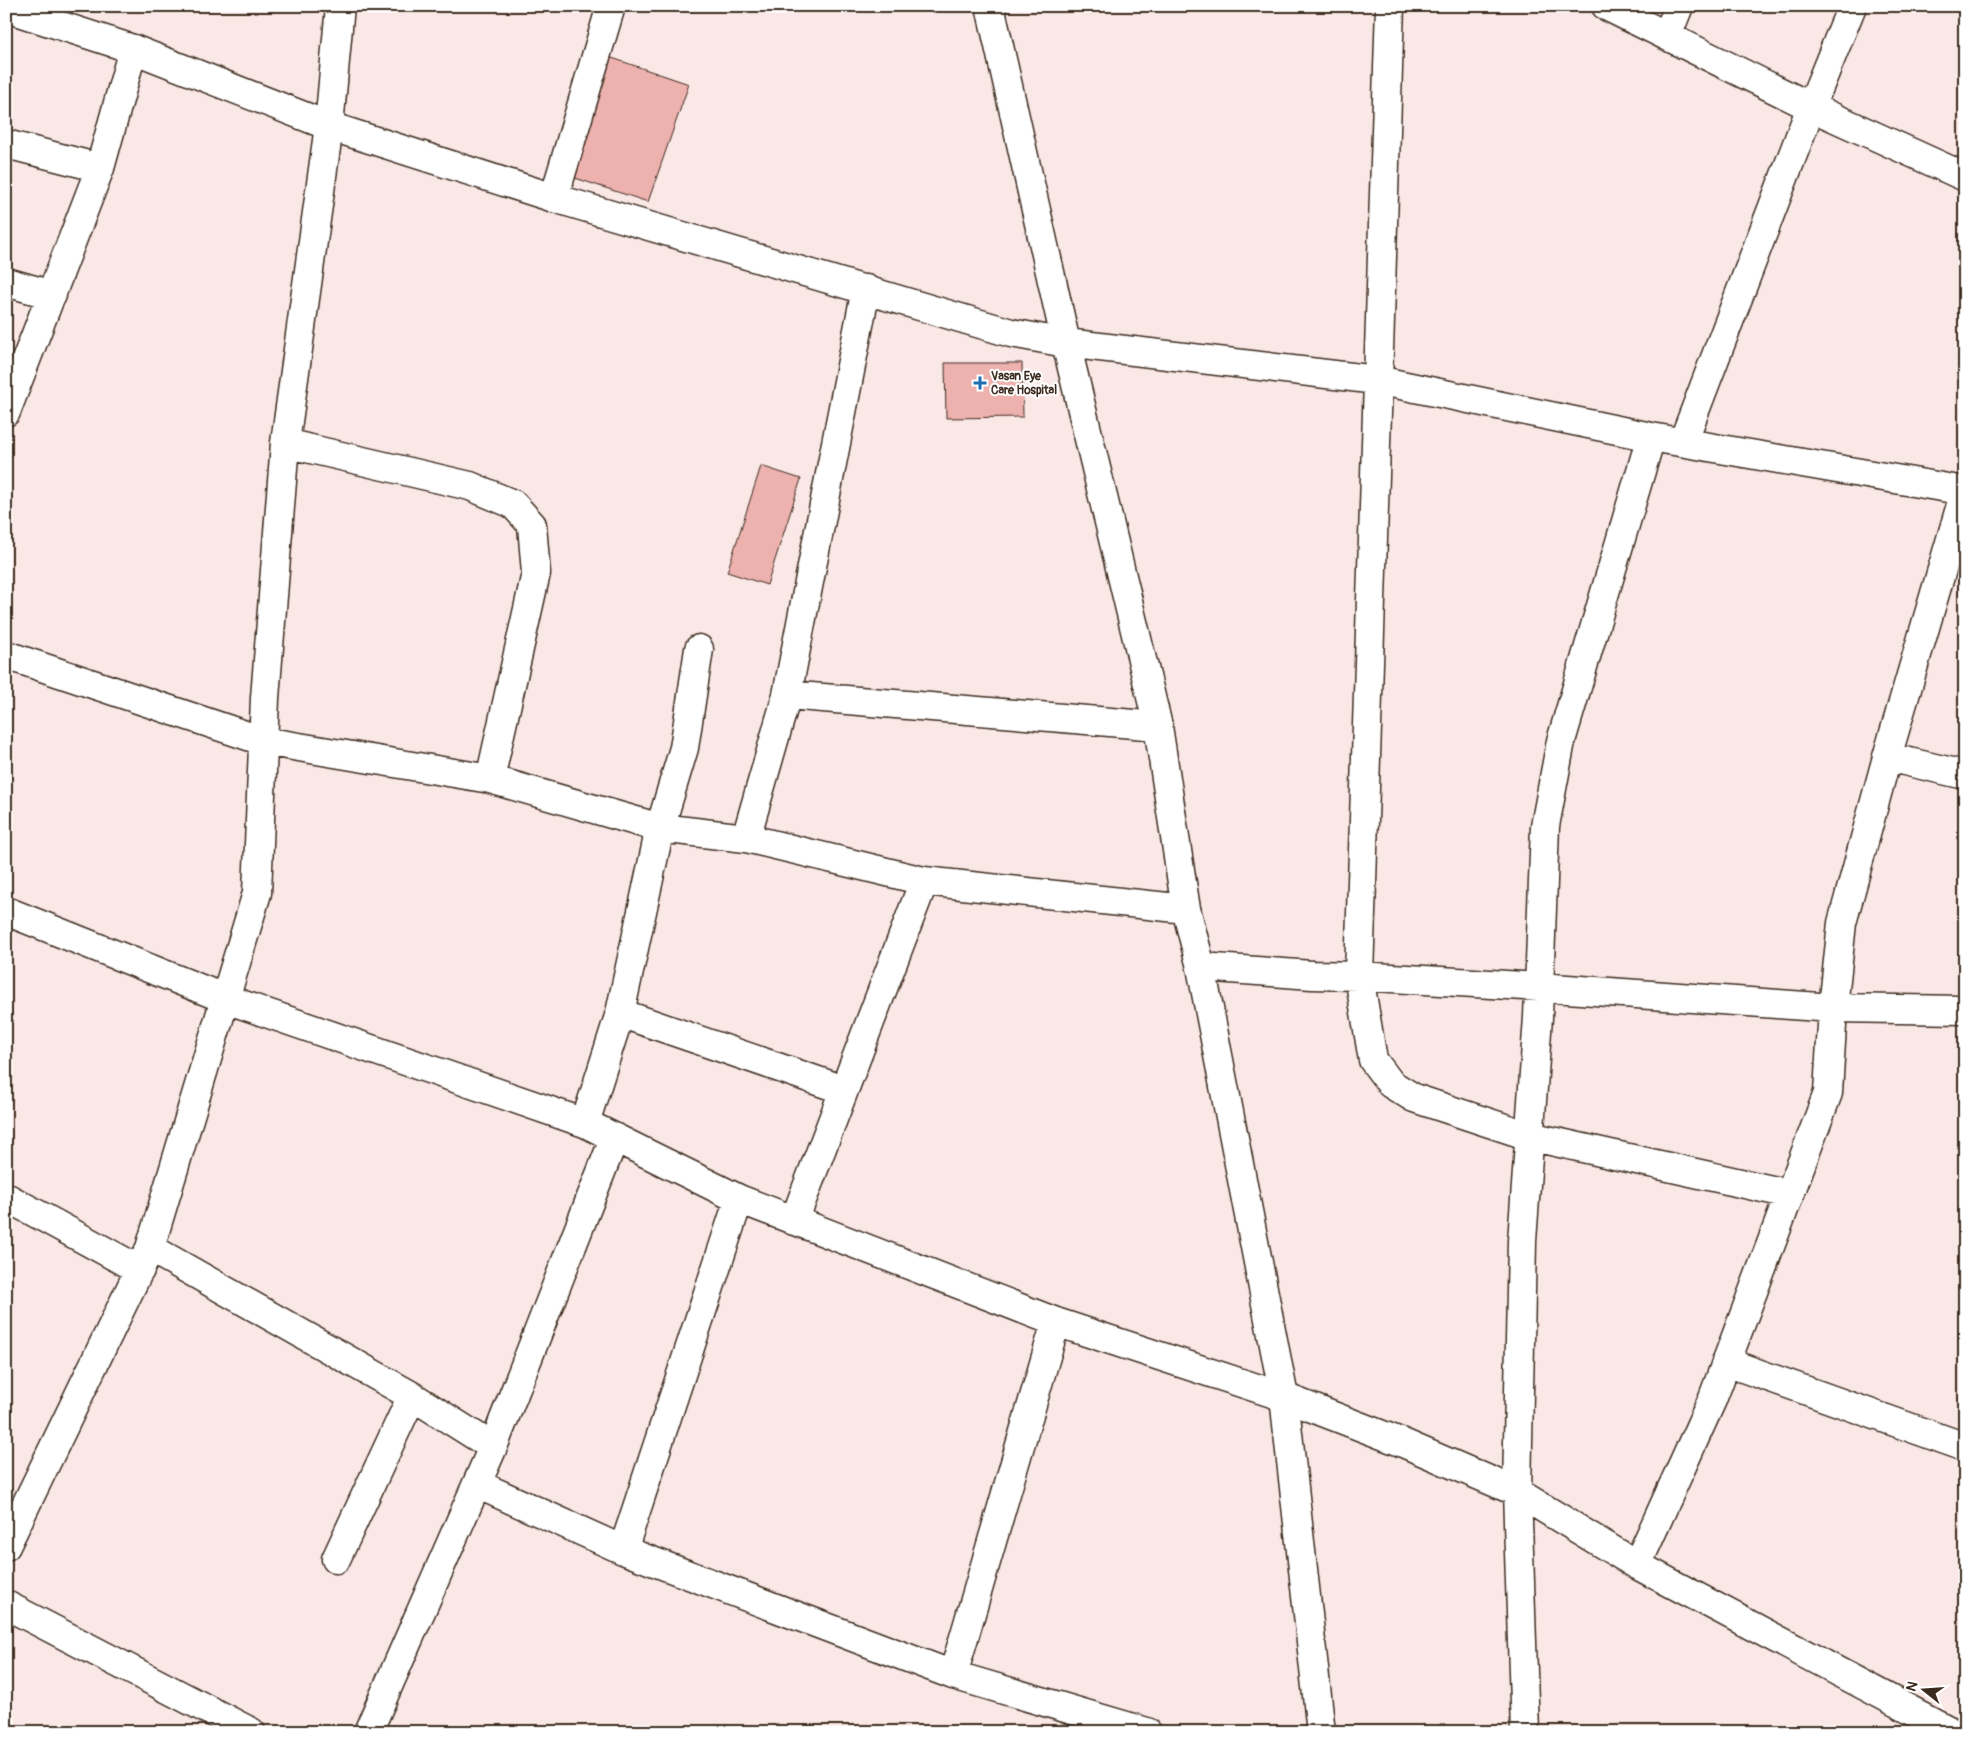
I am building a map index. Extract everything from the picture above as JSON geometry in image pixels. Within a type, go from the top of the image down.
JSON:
[{"type":"street","points":[[6,1546],[145,1259],[257,893],[263,741],[285,443],[329,126],[340,6]]},
{"type":"street","points":[[554,198],[611,6]]},
{"type":"street","points":[[990,6],[1066,343],[1158,726],[1186,909],[1201,967],[1284,1397],[1321,1732]]},
{"type":"street","points":[[1390,6],[1359,976],[1372,1060],[1391,1084],[1414,1098],[1529,1136],[1790,1194]]},
{"type":"street","points":[[1606,6],[1811,106],[1965,177]]},
{"type":"street","points":[[1667,36],[1679,6]]},
{"type":"street","points":[[1683,442],[1811,106],[1852,6]]},
{"type":"street","points":[[6,8],[133,49],[329,126],[554,198],[1011,333],[1066,343],[1377,380],[1651,437],[1965,491],[1887,757],[1842,924],[1833,1008],[1828,1092],[1712,1400],[1637,1565]]},
{"type":"street","points":[[6,412],[100,168],[133,49]]},
{"type":"street","points":[[6,144],[100,168]]},
{"type":"street","points":[[6,282],[52,295]]},
{"type":"street","points":[[746,838],[787,695],[866,289]]},
{"type":"street","points":[[1525,1732],[1517,1492],[1522,1241],[1539,987],[1545,826],[1560,742],[1651,437]]},
{"type":"street","points":[[285,443],[470,486],[513,504],[532,525],[536,573],[490,779]]},
{"type":"street","points":[[585,1123],[620,1013],[660,828],[684,748],[699,649]]},
{"type":"street","points":[[6,655],[263,741],[490,779],[660,828],[746,838],[924,880],[1186,909]]},
{"type":"street","points":[[787,695],[1158,726]]},
{"type":"street","points":[[1887,757],[1965,774]]},
{"type":"street","points":[[794,1221],[924,880]]},
{"type":"street","points":[[6,911],[226,999],[585,1123],[614,1139],[739,1199],[1056,1322],[1284,1397],[1403,1443],[1517,1492],[1637,1565],[1952,1732]]},
{"type":"street","points":[[1201,967],[1312,976],[1359,976],[1539,987],[1833,1008],[1965,1010]]},
{"type":"street","points":[[620,1013],[844,1090]]},
{"type":"street","points":[[368,1732],[478,1484],[614,1139]]},
{"type":"street","points":[[6,1197],[145,1259],[412,1396],[493,1447]]},
{"type":"street","points":[[623,1550],[739,1199]]},
{"type":"street","points":[[953,1675],[1056,1322]]},
{"type":"street","points":[[1726,1362],[1965,1447]]},
{"type":"street","points":[[336,1559],[412,1396]]},
{"type":"street","points":[[478,1484],[623,1550],[953,1675],[1148,1732]]},
{"type":"street","points":[[6,1605],[251,1732]]},
{"type":"building","points":[[609,57],[689,84],[648,202],[569,176]]},
{"type":"building","points":[[945,363],[1022,363],[1023,417],[946,418]]},
{"type":"building","points":[[761,466],[801,479],[767,585],[727,572]]},
{"type":"place","name":"Vasan Eye Care Hospital","points":[[980,383]]}]
